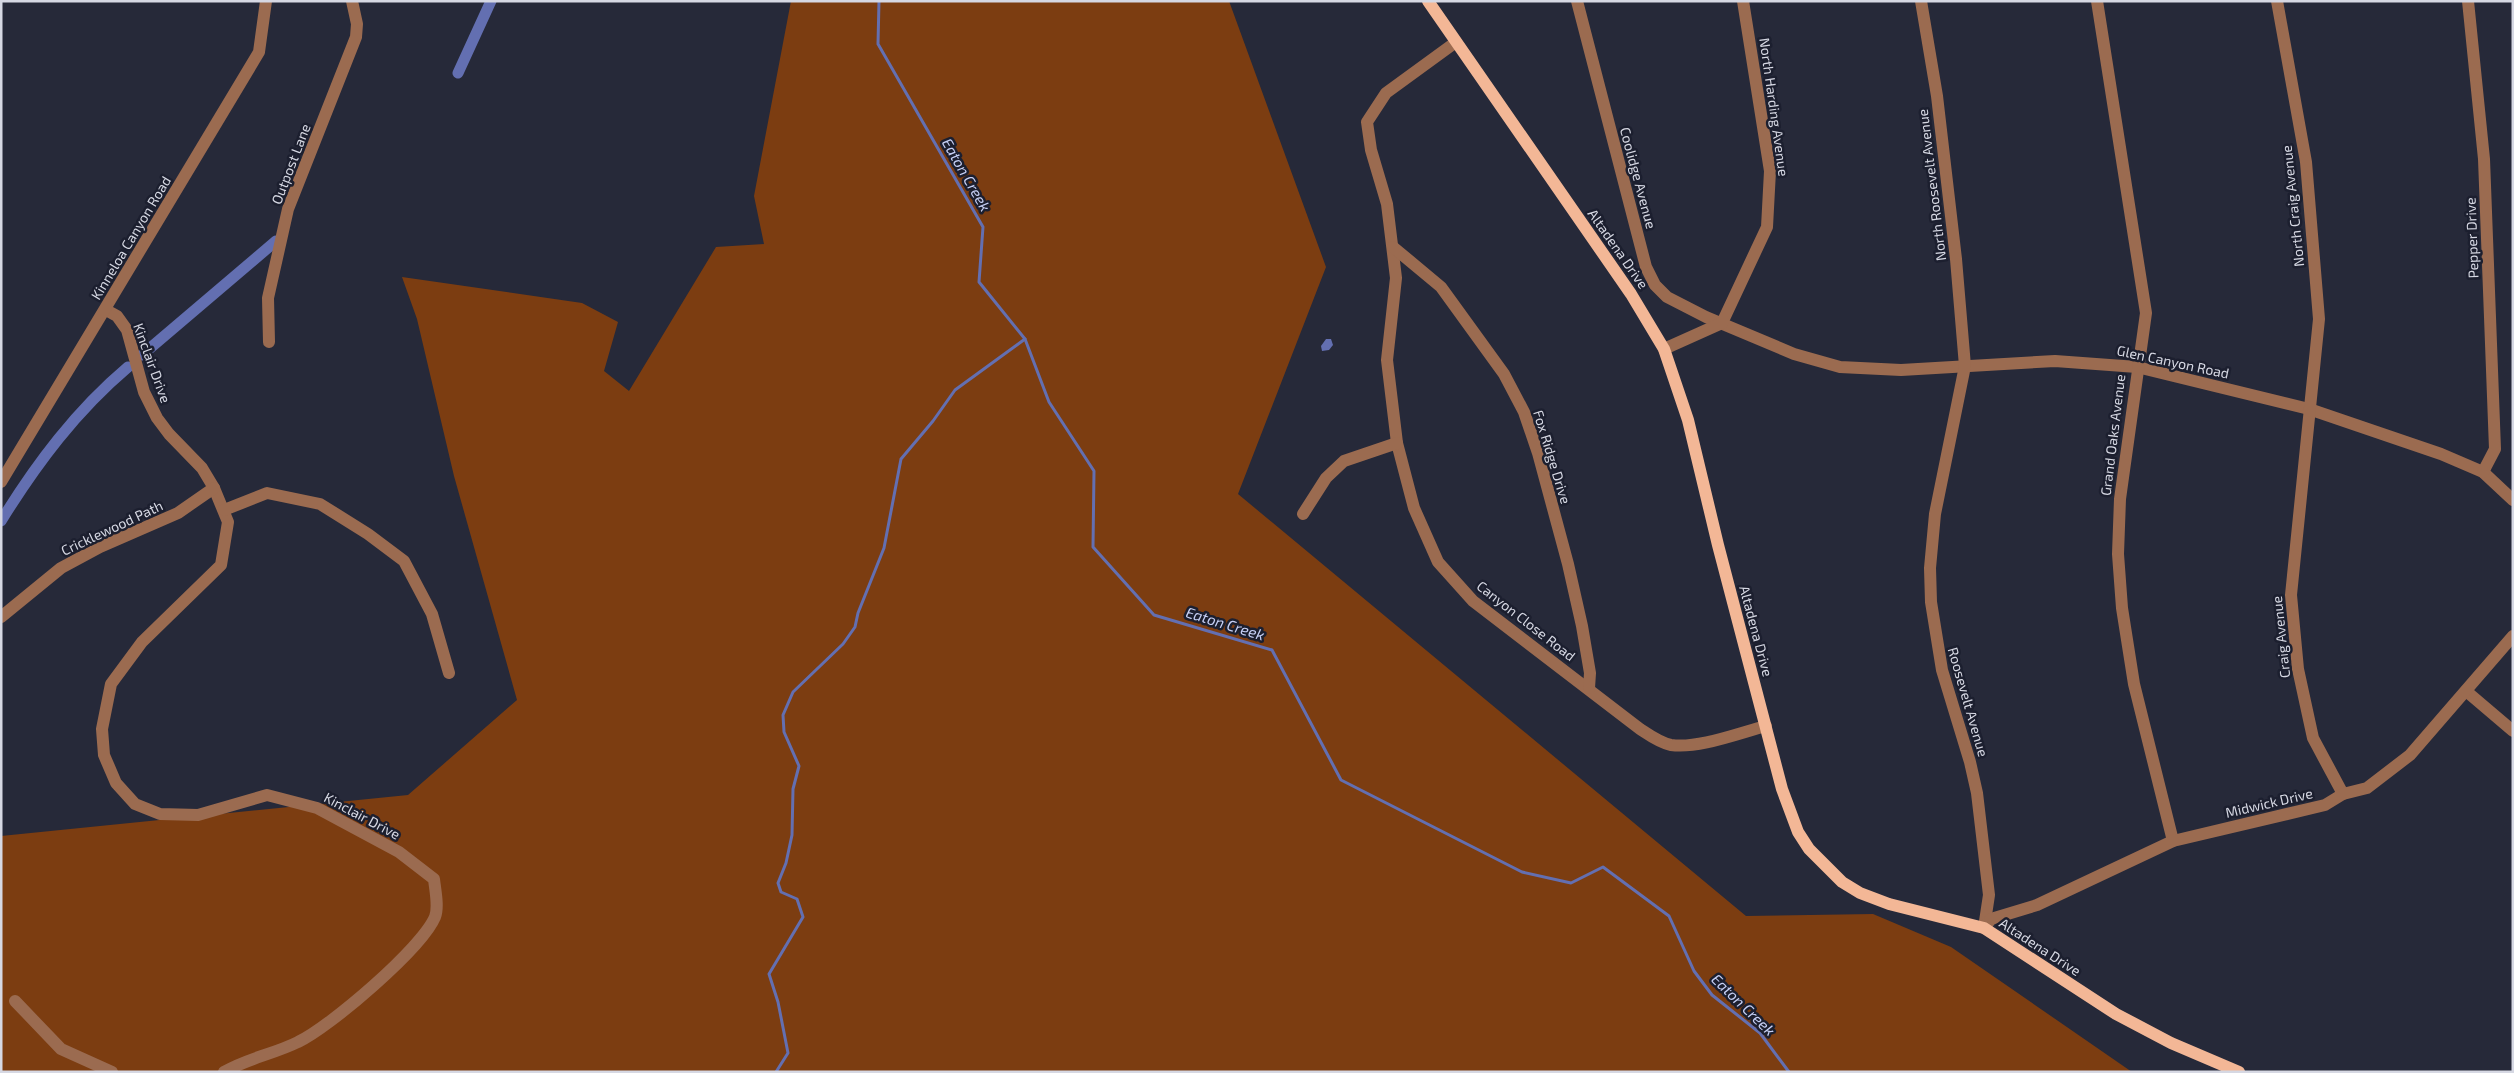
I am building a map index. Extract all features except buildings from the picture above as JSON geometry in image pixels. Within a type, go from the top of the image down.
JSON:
[{"type":"main road","name":"Altadena Drive","points":[[1428,1],[1631,294],[1664,349],[1688,420],[1718,545],[1782,789],[1798,832],[1809,849],[1836,877],[1860,893],[1890,904],[1984,928],[2116,1014],[2171,1043],[2239,1072]]},
{"type":"street","name":"Kinneloa Canyon Road","points":[[1,482],[106,310],[259,52],[266,1]]},
{"type":"street","name":"Outpost Lane","points":[[269,342],[268,298],[288,210],[356,37],[357,24],[352,1]]},
{"type":"street","name":"Coolidge Avenue","points":[[1577,1],[1646,267],[1655,285],[1667,297],[1722,323]]},
{"type":"street","name":"North Harding Avenue","points":[[1722,323],[1767,227],[1770,171],[1743,1]]},
{"type":"street","name":"North Roosevelt Avenue","points":[[1921,1],[1937,96],[1956,259],[1965,366]]},
{"type":"street","name":"Grand Oaks Avenue","points":[[2097,1],[2146,313],[2120,499],[2119,581],[2129,659],[2173,841]]},
{"type":"street","name":"North Craig Avenue","points":[[2277,1],[2306,162],[2319,319],[2309,409]]},
{"type":"street","name":"Pepper Drive","points":[[2468,1],[2484,159],[2495,449],[2483,472]]},
{"type":"street","name":"Canyon Close Road","points":[[1456,42],[1386,93],[1368,122],[1371,150],[1387,204],[1396,278],[1387,360],[1397,443],[1414,508],[1438,562],[1473,601],[1640,729],[1670,745],[1698,743],[1766,726]]},
{"type":"street","name":"Fox Ridge Drive","points":[[1393,247],[1441,287],[1504,374],[1524,412],[1538,453],[1568,564],[1590,673],[1588,688]]},
{"type":"street","name":"Kinclair Drive","points":[[106,310],[117,316],[127,330],[144,392],[157,418],[169,434],[202,468],[214,488],[228,522],[221,565],[142,642],[111,684],[102,729],[104,755],[116,783],[135,804],[160,814],[198,814],[267,796],[317,808],[399,852],[434,879],[436,915],[423,937],[320,1031],[297,1043],[239,1063],[224,1072]]},
{"type":"street","points":[[1664,349],[1722,323]]},
{"type":"street","name":"Glen Canyon Road","points":[[1722,323],[1794,354],[1840,367],[1901,370],[2064,361],[2137,367],[2309,409],[2441,454],[2483,472],[2513,500]]},
{"type":"street","name":"Roosevelt Avenue","points":[[1965,366],[1935,514],[1930,584],[1933,622],[1942,670],[1970,762],[1977,792],[1989,895],[1984,928]]},
{"type":"street","name":"Craig Avenue","points":[[2309,409],[2291,595],[2298,669],[2313,738],[2343,794]]},
{"type":"street","points":[[1303,514],[1326,478],[1344,460],[1397,443]]},
{"type":"street","name":"Cricklewood Path","points":[[1,617],[61,568],[178,512],[214,488]]},
{"type":"street","points":[[224,510],[267,493],[320,504],[368,534],[404,561],[432,614],[449,673]]},
{"type":"street","name":"Midwick Drive","points":[[1984,928],[1991,919],[2036,905],[2173,841],[2325,805],[2343,794],[2368,788],[2410,755],[2513,636]]},
{"type":"street","points":[[2466,691],[2513,731]]},
{"type":"street","points":[[16,1001],[61,1048],[112,1072]]},
{"type":"shaded area","points":[[791,1],[1229,1],[1326,267],[1238,494],[1746,916],[1873,914],[1951,947],[2132,1072],[1,1072],[1,836],[408,795],[517,700],[454,476],[417,319],[402,277],[582,303],[618,322],[604,371],[629,391],[716,247],[764,244],[754,196]]},
{"type":"water","points":[[1326,339],[1331,339],[1333,345],[1329,350],[1322,351],[1321,346]]},
{"type":"waterway","points":[[458,73],[491,1]]},
{"type":"waterway","name":"Eaton Creek","points":[[879,1],[878,44],[983,227],[979,282],[1025,339],[1049,402],[1094,471],[1093,547],[1154,615],[1272,650],[1341,780],[1522,872],[1571,883],[1603,867],[1669,916],[1694,971],[1712,995],[1760,1033],[1789,1072]]},
{"type":"waterway","points":[[142,355],[276,241]]},
{"type":"waterway","points":[[776,1072],[788,1053],[778,1002],[769,974],[803,917],[797,899],[781,892],[778,883],[786,863],[792,835],[793,789],[799,766],[784,732],[783,715],[793,692],[843,644],[855,627],[858,613],[884,548],[901,459],[933,421],[955,390],[1025,339]]},
{"type":"waterway","points":[[1,521],[58,439],[91,401],[128,367]]}]
